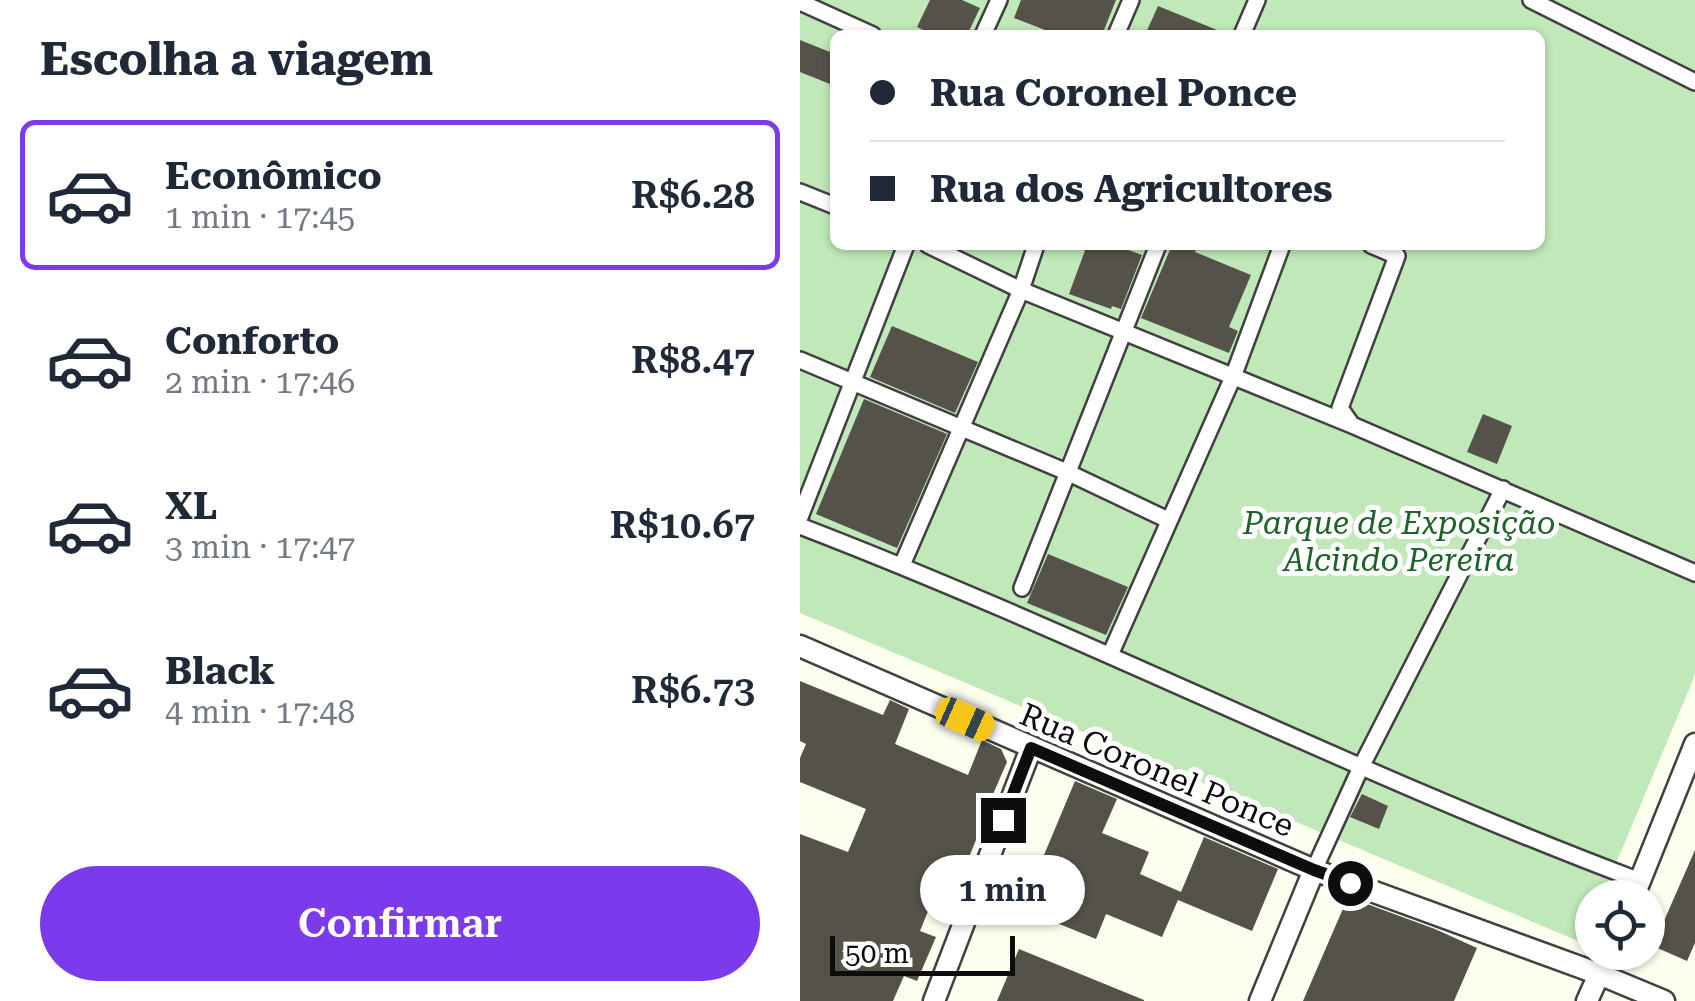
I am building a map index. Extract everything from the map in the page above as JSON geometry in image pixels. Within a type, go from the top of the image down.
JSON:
[{"type":"street","points":[[986,30],[999,0]]},
{"type":"street","points":[[1118,30],[1131,0]]},
{"type":"street","points":[[1244,30],[1257,0]]},
{"type":"street","points":[[1531,0],[1695,82]]},
{"type":"street","points":[[800,2],[861,30]]},
{"type":"street","points":[[800,192],[830,204]]},
{"type":"street","points":[[800,517],[904,250]]},
{"type":"street","points":[[938,250],[1021,290],[1352,425],[1695,573]]},
{"type":"street","points":[[902,566],[1021,290],[1034,250]]},
{"type":"street","points":[[1022,588],[1156,250]]},
{"type":"street","points":[[1110,654],[1232,376],[1280,250]]},
{"type":"street","points":[[1352,425],[1340,408],[1397,256],[1383,250]]},
{"type":"street","points":[[800,360],[1069,473],[1168,520]]},
{"type":"street","points":[[1260,1001],[1361,767],[1503,489]]},
{"type":"street","points":[[800,526],[1110,654],[1616,880]]},
{"type":"street","name":"Rua Coronel Ponce","points":[[800,646],[1314,870],[1664,1001]]},
{"type":"street","points":[[1640,880],[1695,744]]},
{"type":"street","points":[[934,1001],[1031,748]]},
{"type":"street","points":[[1587,1001],[1601,970]]},
{"type":"green space","name":"Parque de Exposição Alcindo Pereira","points":[[800,0],[1695,0],[1695,675],[1609,880],[1575,880],[1575,940],[800,613]]},
{"type":"building","points":[[930,0],[962,0],[980,8],[969,30],[917,27]]},
{"type":"building","points":[[1021,0],[1116,0],[1104,30],[1045,30],[1014,18]]},
{"type":"building","points":[[1158,6],[1217,30],[1147,30]]},
{"type":"building","points":[[800,40],[830,52],[830,84],[800,72]]},
{"type":"building","points":[[1085,250],[1128,250],[1142,255],[1121,309],[1069,294]]},
{"type":"building","points":[[1170,250],[1196,250],[1251,275],[1229,327],[1238,331],[1229,353],[1141,318]]},
{"type":"building","points":[[892,326],[978,362],[955,413],[870,377]]},
{"type":"building","points":[[864,399],[947,434],[897,548],[816,514]]},
{"type":"building","points":[[1483,414],[1512,426],[1497,464],[1467,452]]},
{"type":"building","points":[[1048,554],[1128,587],[1106,635],[1027,603]]},
{"type":"building","points":[[800,681],[883,715],[890,700],[909,709],[895,744],[968,775],[982,740],[1001,749],[1007,762],[969,857],[964,855],[948,894],[937,889],[920,931],[936,937],[917,981],[904,976],[893,1001],[800,1001],[800,834],[848,852],[866,809],[800,782],[800,758],[806,744],[800,741]]},
{"type":"building","points":[[1075,781],[1117,799],[1102,833],[1149,852],[1140,874],[1181,892],[1204,837],[1278,869],[1252,931],[1178,900],[1181,893],[1162,937],[1106,914],[1096,939],[1035,914],[1040,903],[1029,898]]},
{"type":"building","points":[[1362,794],[1388,806],[1379,829],[1350,817]]},
{"type":"building","points":[[1695,850],[1695,943],[1687,961],[1665,951],[1665,919]]},
{"type":"building","points":[[1348,897],[1477,948],[1454,1001],[1303,1001]]},
{"type":"building","points":[[1019,949],[1144,1000],[1144,1001],[997,1001]]},
{"type":"route","points":[[1003,820],[1031,748],[1350,883]]}]
